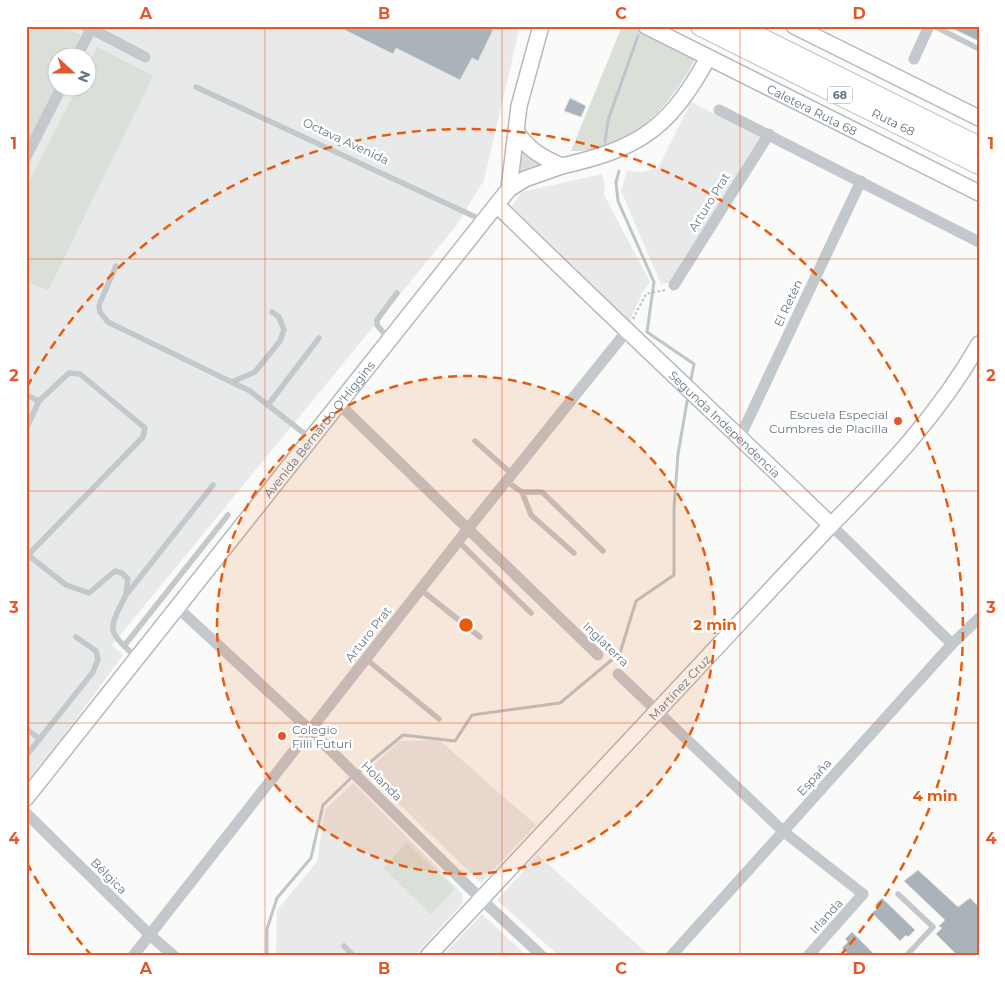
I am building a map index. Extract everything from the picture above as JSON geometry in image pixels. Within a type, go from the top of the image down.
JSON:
[{"type":"highway","name":"Ruta 68","points":[[701,26],[979,164]]},
{"type":"highway","name":"Ruta 68","points":[[737,26],[979,147]]},
{"type":"street","name":"Avenida Bernardo O'Higgins","points":[[26,798],[509,189],[525,79],[541,26]]},
{"type":"street","name":"Caletera Ruta 68","points":[[646,26],[979,193]]},
{"type":"street","points":[[794,26],[979,118]]},
{"type":"street","points":[[914,59],[930,26]]},
{"type":"street","points":[[80,48],[88,28],[145,57]]},
{"type":"street","points":[[509,189],[526,179],[562,166],[607,155],[647,135],[679,104],[704,65]]},
{"type":"street","points":[[26,156],[56,98]]},
{"type":"street","points":[[719,110],[979,242]]},
{"type":"street","points":[[516,131],[523,142],[532,150],[562,166]]},
{"type":"street","name":"Arturo Prat","points":[[669,288],[768,134]]},
{"type":"street","name":"El Retén","points":[[740,438],[861,181]]},
{"type":"street","name":"Segunda Independencia","points":[[497,205],[626,332],[697,396],[952,644]]},
{"type":"street","name":"Arturo Prat","points":[[133,956],[420,589],[626,332]]},
{"type":"street","name":"Martínez Cruz","points":[[428,956],[916,436],[952,387],[979,344]]},
{"type":"street","name":"Inglaterra","points":[[338,404],[598,655]]},
{"type":"street","name":"Holanda","points":[[178,608],[310,730],[481,899],[542,956]]},
{"type":"street","name":"España","points":[[671,956],[952,644],[979,618]]},
{"type":"street","name":"Inglaterra","points":[[618,674],[784,832],[863,894]]},
{"type":"street","name":"Bélgica","points":[[26,813],[150,935],[174,956]]},
{"type":"street","name":"Irlanda","points":[[814,954],[863,894]]},
{"type":"lane","points":[[934,26],[979,48]]},
{"type":"lane","name":"Octava Avenida","points":[[196,87],[484,220]]},
{"type":"lane","points":[[116,266],[99,304],[100,312],[108,322],[250,391],[310,438]]},
{"type":"lane","points":[[389,339],[377,325],[377,320],[397,294]]},
{"type":"lane","points":[[232,382],[255,372],[280,340],[284,330],[279,317],[272,312]]},
{"type":"lane","points":[[268,405],[319,338]]},
{"type":"lane","points":[[26,429],[40,401],[69,374],[80,374],[145,428],[143,437],[27,556],[66,585],[89,593],[114,571],[122,573],[128,579],[126,595],[112,629],[115,638],[137,658]]},
{"type":"lane","points":[[26,395],[40,401]]},
{"type":"lane","points":[[475,441],[522,492],[531,515],[574,553]]},
{"type":"lane","points":[[126,595],[213,485]]},
{"type":"lane","points":[[522,492],[542,492],[603,551]]},
{"type":"lane","points":[[124,646],[228,515]]},
{"type":"lane","points":[[458,541],[531,613]]},
{"type":"lane","points":[[420,589],[480,637]]},
{"type":"lane","points":[[26,756],[93,672],[98,659],[96,651],[76,637]]},
{"type":"lane","points":[[366,659],[439,719]]},
{"type":"lane","points":[[26,729],[40,739]]},
{"type":"lane","points":[[898,894],[933,927],[906,956]]},
{"type":"lane","points":[[344,946],[354,956]]},
{"type":"path","points":[[626,332],[646,294],[669,288]]},
{"type":"shaded area","points":[[26,26],[520,26],[484,180],[456,226],[112,645],[123,655],[26,787]]},
{"type":"shaded area","points":[[26,26],[62,26],[81,35],[74,48],[48,48],[48,98],[50,98],[26,147]]},
{"type":"shaded area","points":[[622,26],[634,26],[696,58],[674,93],[646,124],[612,144],[592,150],[571,151]]},
{"type":"shaded area","points":[[97,48],[153,76],[48,291],[26,281],[26,188],[72,98],[98,98]]},
{"type":"shaded area","points":[[691,102],[761,137],[669,283],[661,284],[621,191],[627,171],[643,172],[658,168]]},
{"type":"shaded area","points":[[521,147],[542,165],[517,177],[521,163]]},
{"type":"shaded area","points":[[602,174],[605,185],[604,195],[650,282],[643,291],[629,323],[511,207],[522,192]]},
{"type":"shaded area","points":[[439,740],[536,825],[481,883],[366,772],[399,741]]},
{"type":"shaded area","points":[[353,783],[462,893],[463,903],[414,956],[276,956],[277,910],[317,862],[325,810]]},
{"type":"shaded area","points":[[407,843],[455,889],[431,914],[383,868]]},
{"type":"shaded area","points":[[538,855],[650,956],[559,956],[497,900]]},
{"type":"shaded area","points":[[482,914],[527,956],[443,956]]},
{"type":"building","points":[[337,26],[486,26],[493,30],[478,61],[472,58],[460,80],[396,48],[393,54]]},
{"type":"building","points":[[947,26],[979,26],[979,41]]},
{"type":"building","points":[[570,98],[586,106],[581,117],[564,111]]},
{"type":"building","points":[[918,870],[958,907],[970,898],[979,907],[979,950],[974,956],[958,956],[936,934],[942,928],[939,926],[945,920],[904,881]]},
{"type":"building","points":[[882,898],[915,930],[908,937],[906,935],[900,941],[872,913],[878,908],[875,905]]},
{"type":"building","points":[[852,932],[876,956],[850,956],[842,948],[848,942],[845,939]]},
{"type":"waterway","points":[[605,142],[608,120],[638,36]]},
{"type":"waterway","points":[[619,171],[616,182],[618,201],[654,282],[647,332],[694,364],[690,385]]},
{"type":"waterway","points":[[357,773],[403,735],[455,741],[472,715],[560,703],[620,653],[636,601],[674,575],[674,508],[678,454],[688,396]]},
{"type":"waterway","points":[[267,956],[267,929],[277,898],[311,858],[323,805],[352,777]]},
{"type":"tunnel","points":[[704,65],[724,26]]},
{"type":"place","name":"Escuela Especial Cumbres de Placilla","points":[[898,421]]},
{"type":"place","name":"Colegio Filii Futuri","points":[[282,736]]}]
